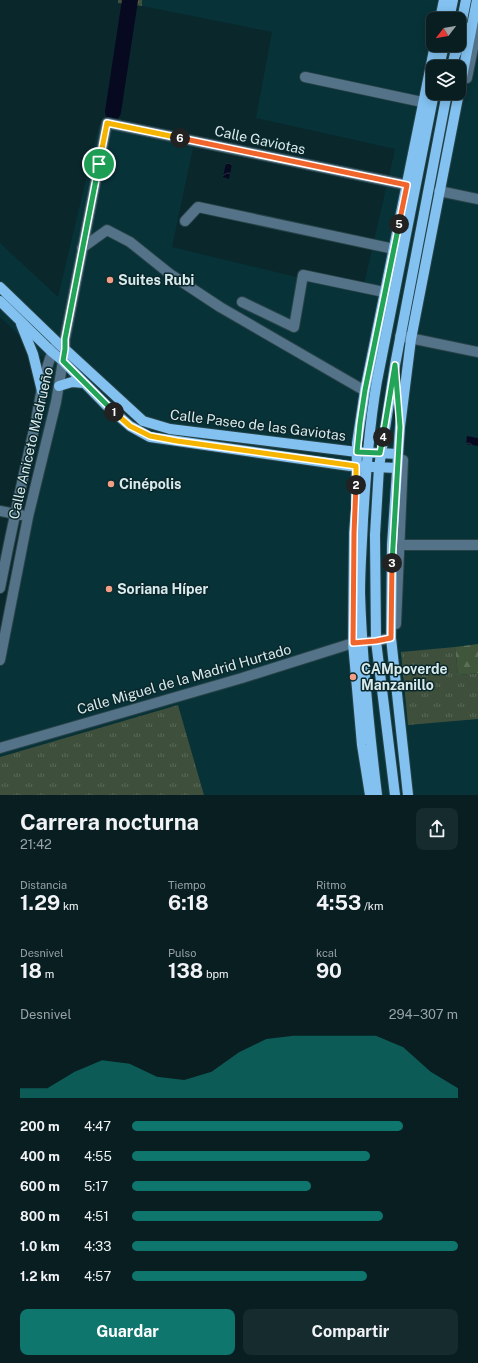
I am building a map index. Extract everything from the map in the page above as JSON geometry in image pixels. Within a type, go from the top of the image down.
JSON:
[{"type":"main road","points":[[464,12],[466,0]]},
{"type":"main road","points":[[408,795],[391,638],[397,468],[400,427],[414,339],[441,192],[472,59],[477,0]]},
{"type":"main road","points":[[444,12],[450,1]]},
{"type":"main road","points":[[448,12],[450,1]]},
{"type":"main road","points":[[449,12],[450,1]]},
{"type":"main road","points":[[455,55],[476,19]]},
{"type":"main road","points":[[370,795],[362,745],[354,533],[362,466],[360,423],[384,292],[433,52]]},
{"type":"main road","points":[[454,60],[456,52]]},
{"type":"main road","points":[[362,452],[371,419],[377,381],[433,100]]},
{"type":"main road","points":[[395,795],[376,641],[375,535],[380,453],[400,336],[446,100]]},
{"type":"main road","name":"Calle Paseo de las Gaviotas","points":[[0,288],[62,343],[102,384],[143,421],[170,429],[362,452],[398,454]]},
{"type":"main road","name":"Calle Paseo de las Gaviotas","points":[[0,301],[63,361],[106,405],[130,426],[150,436],[362,466],[397,468]]},
{"type":"main road","points":[[20,320],[33,354],[42,391]]},
{"type":"main road","points":[[395,365],[400,427]]},
{"type":"main road","points":[[59,386],[72,382],[84,383]]},
{"type":"main road","points":[[357,643],[377,795]]},
{"type":"street","points":[[455,55],[472,59]]},
{"type":"street","points":[[305,77],[422,102]]},
{"type":"street","name":"Calle Gaviotas","points":[[82,248],[107,123],[407,185]]},
{"type":"street","points":[[441,192],[478,199]]},
{"type":"street","points":[[186,221],[198,207],[394,249]]},
{"type":"street","points":[[62,343],[82,248],[107,230],[130,242],[170,274],[220,307],[365,390]]},
{"type":"street","points":[[242,302],[294,327],[303,275],[384,292]]},
{"type":"street","points":[[400,336],[478,352]]},
{"type":"street","points":[[413,795],[396,637],[395,545],[404,428],[414,339]]},
{"type":"street","name":"Calle Aniceto Madrueño","points":[[0,588],[42,391],[52,352],[62,343]]},
{"type":"street","name":"Calle Aniceto Madrueño","points":[[0,660],[28,517],[59,386],[63,361],[62,343]]},
{"type":"street","points":[[0,511],[28,517]]},
{"type":"street","points":[[395,545],[478,545]]},
{"type":"street","name":"Calle Miguel de la Madrid Hurtado","points":[[0,748],[357,643],[391,638]]},
{"type":"shaded area","points":[[142,0],[478,0],[478,795],[204,795],[178,705],[0,757],[0,629],[54,369],[0,317],[0,243],[58,297],[99,125],[193,148],[172,247],[362,293],[395,149],[256,118],[272,32],[142,6]]},
{"type":"green space","points":[[118,0],[142,0],[142,6],[118,3]]},
{"type":"green space","points":[[478,644],[478,673],[458,675],[455,647]]},
{"type":"green space","points":[[455,647],[458,675],[478,673],[478,719],[408,725],[401,652]]},
{"type":"green space","points":[[178,705],[204,795],[0,795],[0,757]]},
{"type":"water","points":[[226,163],[232,164],[229,179],[223,177]]},
{"type":"water","points":[[467,436],[478,438],[478,446],[466,444]]},
{"type":"waterway","points":[[113,112],[130,0]]},
{"type":"place","name":"Suites Rubi","points":[[110,280]]},
{"type":"place","name":"Cinépolis","points":[[111,484]]},
{"type":"place","name":"Soriana Híper","points":[[109,589]]},
{"type":"place","name":"CAMpoverde Manzanillo","points":[[353,677]]},
{"type":"route","points":[[107,123],[407,185],[365,390],[357,443],[357,452],[380,453],[395,365],[400,427],[392,546],[391,638],[353,643],[356,466],[150,436],[130,426],[106,405],[63,361],[65,339],[99,164],[107,123]]}]
